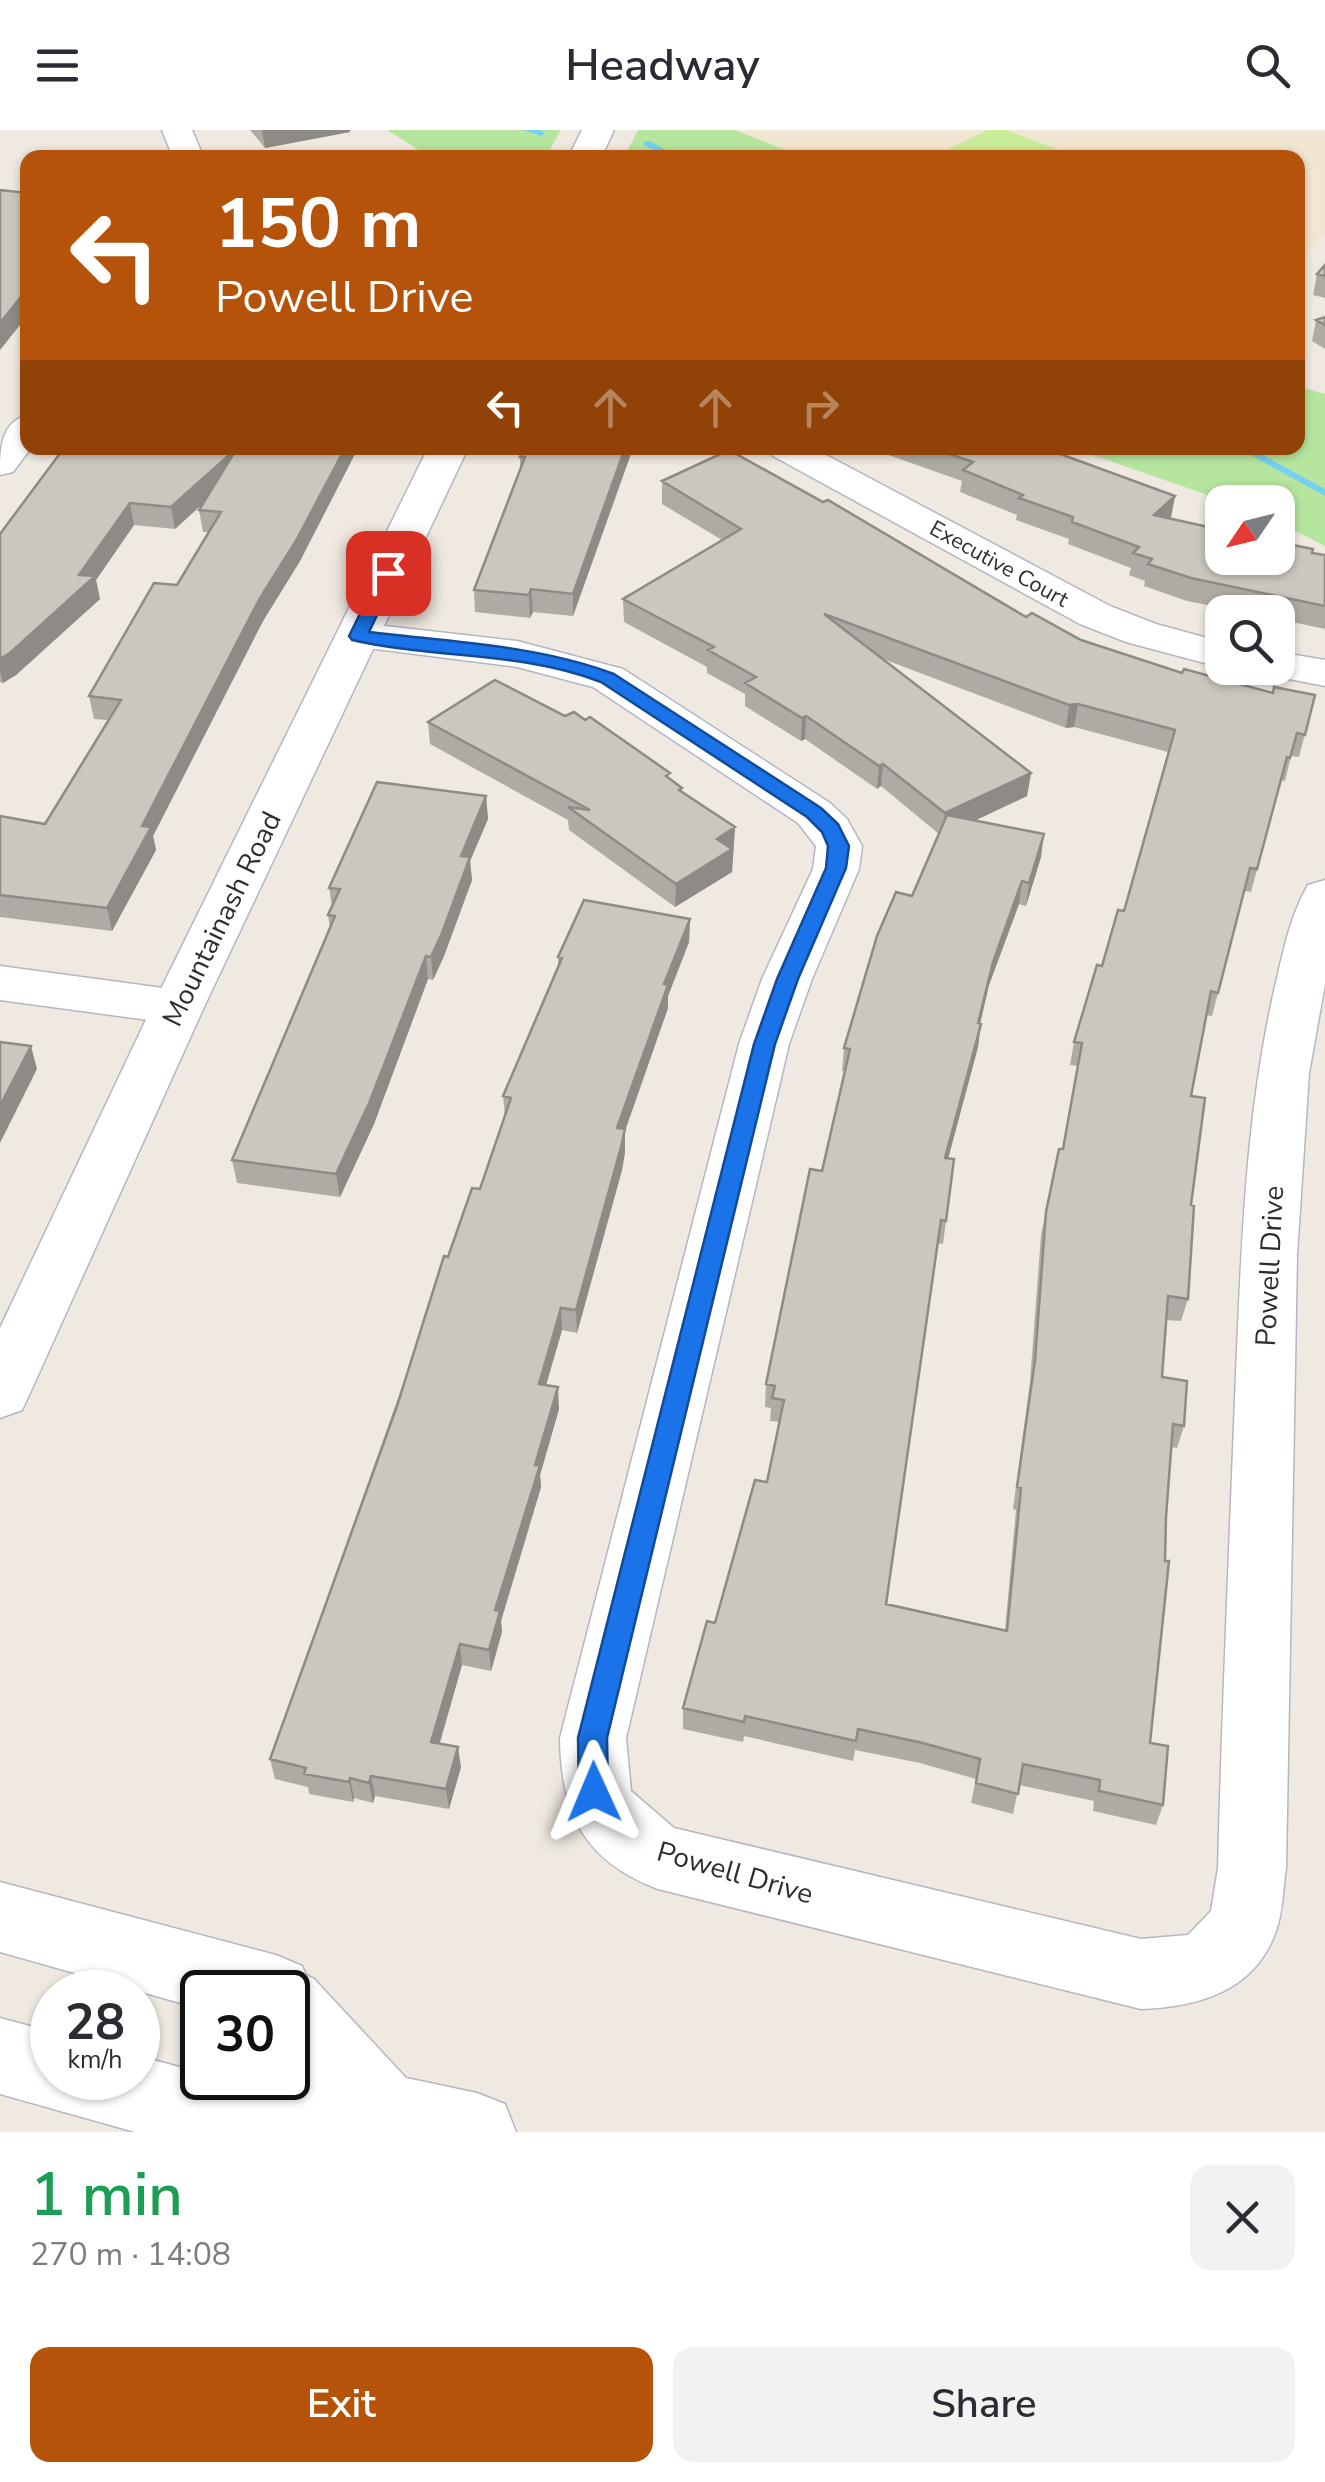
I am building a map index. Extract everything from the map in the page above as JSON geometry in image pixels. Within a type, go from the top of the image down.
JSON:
[{"type":"street","points":[[0,464],[20,437]]},
{"type":"street","name":"Mountainash Road","points":[[0,1393],[178,1007],[445,455]]},
{"type":"street","name":"Executive Court","points":[[799,455],[1095,615],[1141,634],[1205,651]]},
{"type":"street","name":"Powell Drive","points":[[358,636],[517,655],[580,667],[608,678],[814,812],[831,829],[838,846],[836,868],[787,979],[764,1044],[592,1738],[594,1792],[617,1829],[658,1857],[1141,1974],[1178,1973],[1209,1964],[1243,1928],[1252,1868],[1269,1250],[1278,1122],[1298,1002],[1325,896]]},
{"type":"street","points":[[1295,668],[1325,673]]},
{"type":"street","points":[[0,982],[178,1007]]},
{"type":"street","points":[[0,1916],[196,1970]]},
{"type":"street","points":[[310,2029],[385,2112]]},
{"type":"street","points":[[0,2056],[30,2064]]},
{"type":"street","points":[[158,2100],[217,2116],[385,2112],[477,2132]]},
{"type":"shaded area","points":[[735,130],[1325,130],[1325,232],[1305,255],[1305,150],[785,150]]},
{"type":"green space","points":[[387,130],[561,130],[550,150],[419,150]]},
{"type":"green space","points":[[638,130],[735,130],[785,150],[628,150]]},
{"type":"green space","points":[[988,130],[1006,130],[1059,150],[946,150]]},
{"type":"green space","points":[[1305,388],[1325,394],[1325,546],[1295,531],[1295,485],[1205,485],[1205,494],[1092,455],[1305,455]]},
{"type":"building","points":[[0,190],[20,192],[20,298],[0,323]]},
{"type":"building","points":[[59,455],[229,455],[171,507],[130,503],[79,575],[95,576],[0,659],[0,534]]},
{"type":"building","points":[[233,455],[341,455],[297,539],[260,598],[142,826],[151,827],[107,908],[0,895],[0,816],[45,824],[121,700],[89,696],[154,583],[177,585],[221,512],[199,510]]},
{"type":"building","points":[[623,455],[573,594],[531,589],[529,595],[474,590],[525,457],[520,457]]},
{"type":"building","points":[[718,455],[738,455],[823,502],[828,500],[1026,617],[1032,613],[1081,640],[1182,673],[1184,669],[1205,675],[1205,685],[1243,685],[1273,693],[1274,687],[1315,695],[1305,735],[1297,733],[1290,758],[1287,757],[1257,869],[1250,868],[1218,993],[1211,991],[1191,1096],[1205,1098],[1191,1205],[1194,1206],[1188,1299],[1168,1296],[1162,1377],[1187,1381],[1184,1426],[1173,1424],[1166,1517],[1165,1561],[1169,1561],[1150,1743],[1168,1746],[1163,1805],[1099,1791],[1100,1780],[1023,1764],[1018,1794],[976,1783],[980,1759],[923,1743],[858,1729],[856,1741],[745,1716],[744,1722],[683,1708],[707,1621],[715,1623],[755,1480],[767,1482],[784,1400],[772,1398],[775,1386],[766,1384],[810,1169],[822,1171],[850,1049],[844,1048],[877,936],[896,892],[912,896],[947,815],[1044,834],[1029,883],[1022,881],[993,962],[978,1023],[981,1024],[945,1158],[954,1159],[946,1221],[941,1220],[886,1604],[1007,1631],[1021,1488],[1017,1487],[1035,1360],[1046,1212],[1059,1149],[1063,1149],[1082,1043],[1074,1042],[1097,965],[1102,966],[1118,910],[1124,911],[1175,730],[1078,704],[1069,705],[824,614],[1031,773],[945,813],[883,764],[879,766],[806,716],[802,718],[745,683],[756,677],[708,650],[714,647],[623,599],[741,529],[662,481]]},
{"type":"building","points":[[952,455],[1063,455],[1175,496],[1154,515],[1205,526],[1205,575],[1295,575],[1295,545],[1313,549],[1312,553],[1325,555],[1325,606],[1295,600],[1295,595],[1272,595],[1191,578],[1148,564],[1152,559],[1133,553],[1139,547],[1072,522],[1073,517],[1019,498],[1023,495],[963,470],[973,462]]},
{"type":"building","points":[[495,680],[565,716],[574,712],[585,720],[590,717],[670,773],[666,776],[682,788],[679,790],[735,827],[717,839],[732,849],[676,884],[568,807],[590,810],[428,722]]},
{"type":"building","points":[[377,782],[486,796],[461,856],[470,857],[442,933],[431,957],[426,956],[370,1101],[336,1174],[232,1160],[335,916],[328,915],[340,889],[329,888]]},
{"type":"building","points":[[584,900],[690,919],[664,984],[668,985],[617,1128],[625,1129],[621,1147],[576,1310],[561,1308],[539,1384],[558,1387],[535,1465],[540,1465],[495,1610],[500,1611],[489,1650],[460,1644],[431,1742],[458,1747],[446,1789],[371,1776],[369,1783],[304,1774],[306,1768],[270,1759],[397,1406],[444,1256],[448,1257],[472,1188],[480,1189],[511,1098],[503,1096]]},
{"type":"building","points":[[0,1042],[31,1046],[0,1106]]},
{"type":"waterway","points":[[528,130],[541,133]]},
{"type":"waterway","points":[[647,143],[661,150]]},
{"type":"waterway","points":[[1256,455],[1325,493]]},
{"type":"route","points":[[388,573],[358,636],[549,660],[608,678],[814,812],[831,829],[838,846],[836,868],[787,979],[764,1044],[592,1738],[594,1792]]}]
